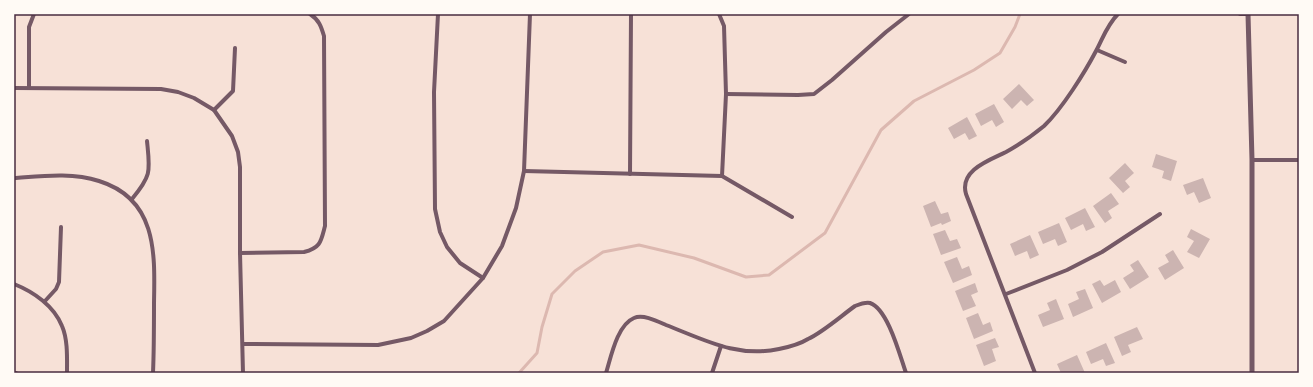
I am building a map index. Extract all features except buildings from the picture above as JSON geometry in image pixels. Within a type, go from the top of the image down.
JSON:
[{"type":"street","points":[[29,88],[29,27],[34,14]]},
{"type":"street","points":[[240,253],[304,252],[312,250],[319,246],[325,226],[324,36],[321,25],[317,19],[310,14]]},
{"type":"street","points":[[438,14],[434,92],[435,209],[440,232],[447,247],[460,264],[483,278]]},
{"type":"street","points":[[243,344],[378,345],[396,342],[427,331],[444,321],[483,278],[504,241],[516,208],[524,171],[530,14]]},
{"type":"street","points":[[630,174],[631,14]]},
{"type":"street","points":[[719,14],[724,26],[726,94],[722,176]]},
{"type":"street","points":[[726,94],[814,94],[909,14]]},
{"type":"street","points":[[1036,373],[966,194],[965,189],[967,177],[976,168],[1007,152],[1044,125],[1061,105],[1097,50],[1112,20],[1118,14]]},
{"type":"street","points":[[1240,14],[1248,14],[1252,160],[1252,373]]},
{"type":"street","points":[[214,110],[233,91],[235,48]]},
{"type":"street","points":[[1097,50],[1125,62]]},
{"type":"street","points":[[14,88],[161,89],[178,92],[194,98],[214,110],[232,136],[240,167],[240,253],[243,373]]},
{"type":"street","points":[[132,199],[147,178],[149,167],[147,141]]},
{"type":"street","points":[[1252,160],[1299,160]]},
{"type":"street","points":[[524,171],[722,176],[792,217]]},
{"type":"street","points":[[14,178],[44,176],[73,176],[87,178],[100,181],[132,199],[145,219],[152,236],[155,269],[153,373]]},
{"type":"street","points":[[1006,294],[1067,270],[1102,252],[1160,214]]},
{"type":"street","points":[[45,302],[59,282],[61,227]]},
{"type":"street","points":[[14,284],[45,302],[56,315],[63,327],[66,344],[67,373]]},
{"type":"street","points":[[606,373],[619,334],[627,321],[636,317],[644,317],[656,321],[721,346],[744,352],[765,352],[788,347],[808,339],[855,306],[862,303],[870,303],[886,318],[906,373]]},
{"type":"street","points":[[712,373],[721,346]]},
{"type":"waterway","points":[[519,373],[537,353],[542,327],[552,294],[575,271],[603,252],[639,245],[694,258],[746,277],[769,275],[825,233],[881,130],[914,101],[974,70],[1000,53],[1015,27],[1020,14]]}]
